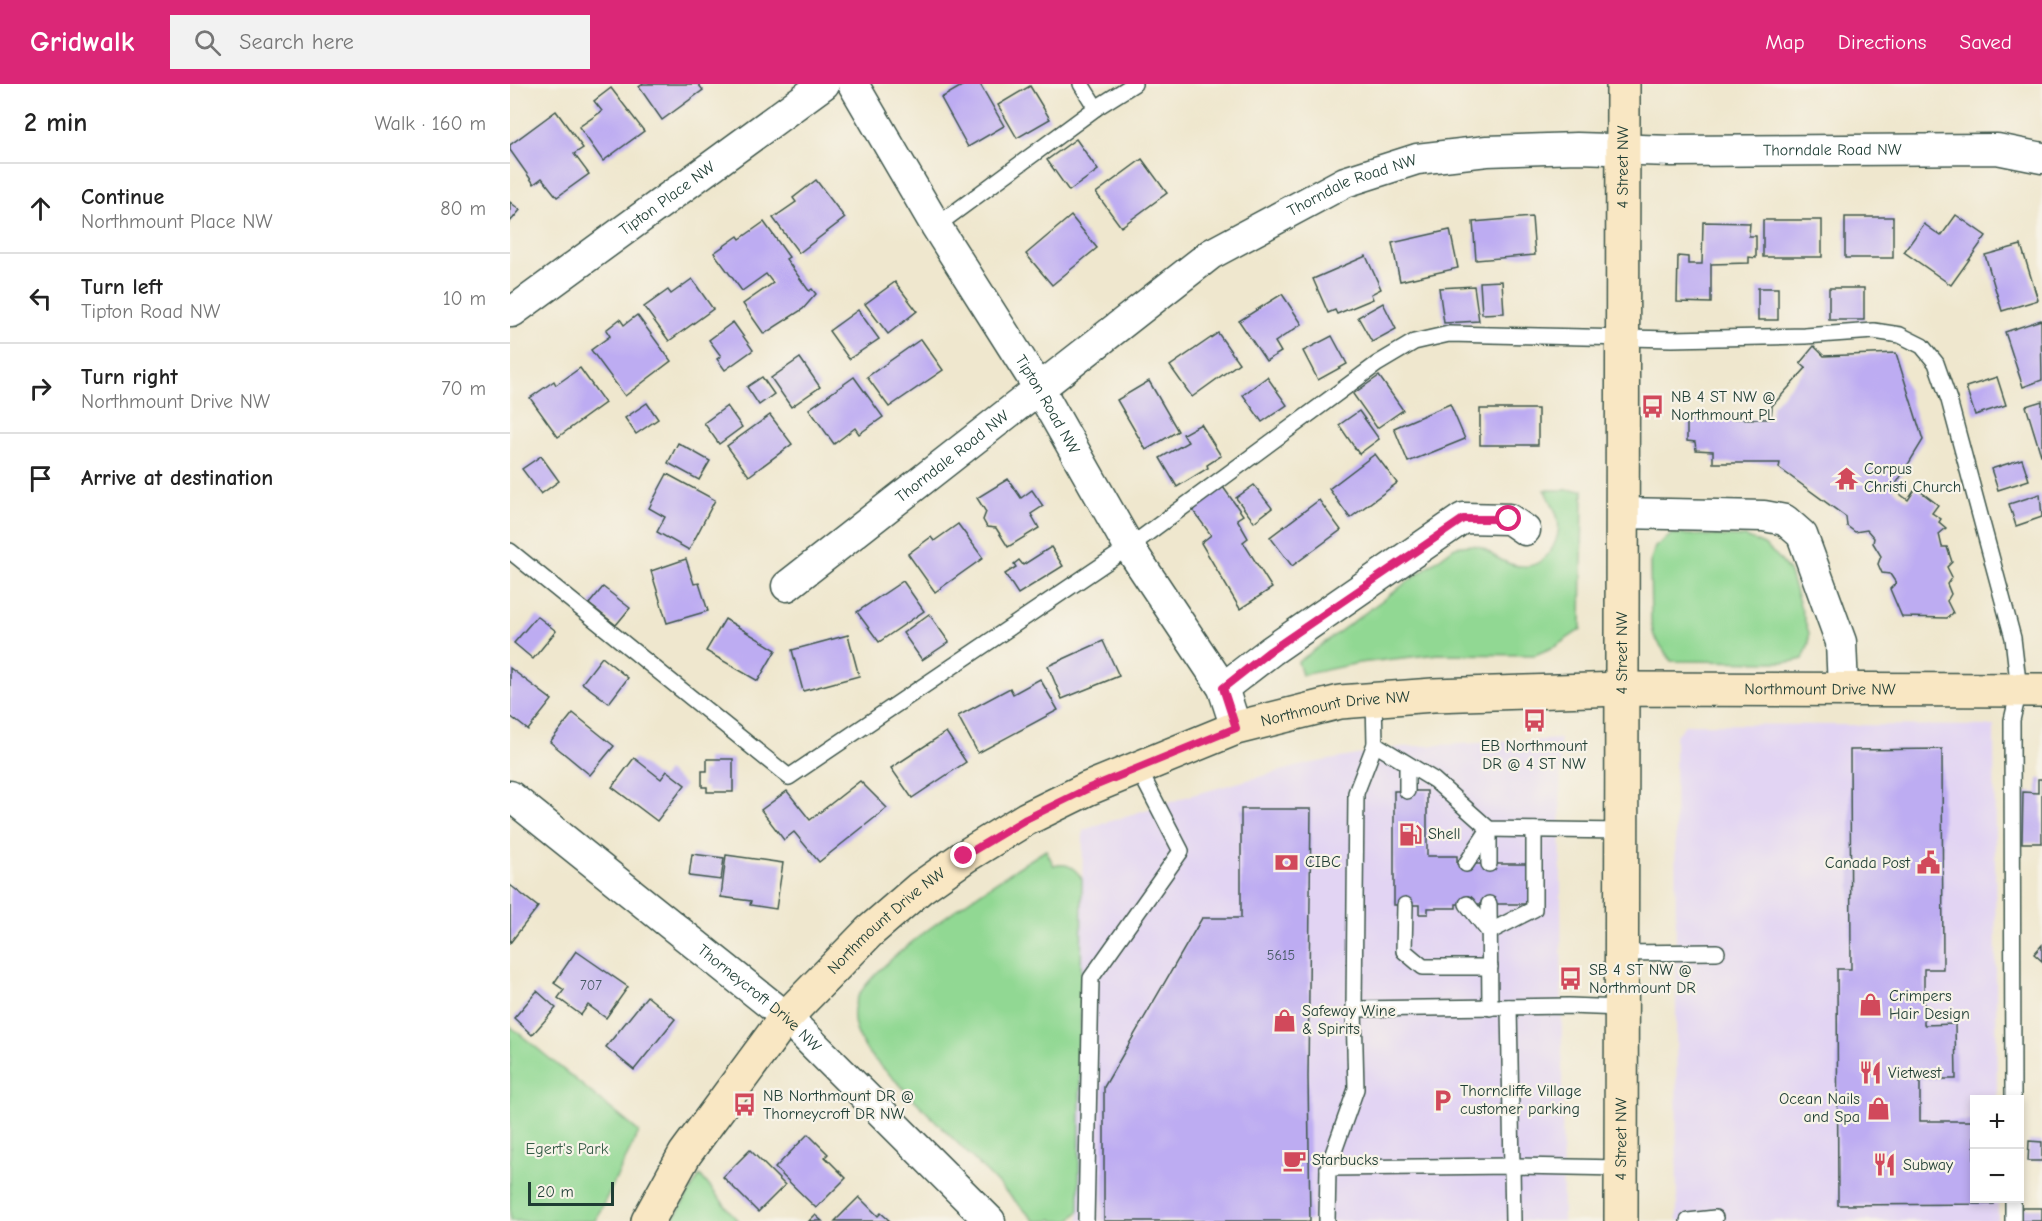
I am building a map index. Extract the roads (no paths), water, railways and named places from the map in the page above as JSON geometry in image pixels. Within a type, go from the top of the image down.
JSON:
[{"type":"street","name":"Tipton Place NW","points":[[510,310],[512,312],[824,84]]},
{"type":"street","name":"Tipton Road NW","points":[[853,84],[936,226],[1040,390],[1129,546],[1223,688],[1236,728]]},
{"type":"street","name":"4 Street NW","points":[[1621,1221],[1623,84]]},
{"type":"street","name":"Thorndale Road NW","points":[[787,586],[1211,254],[1345,182],[1417,159],[1475,152],[1578,148],[1672,151],[1997,149],[2042,158]]},
{"type":"street","points":[[1622,513],[1764,516],[1785,520],[1802,535],[1841,642],[1843,688]]},
{"type":"street","points":[[1223,688],[1270,651],[1463,519],[1509,519],[1526,530]]},
{"type":"street","name":"Northmount Drive NW","points":[[648,1221],[685,1154],[786,1017],[869,933],[920,888],[964,856],[1026,819],[1087,789],[1236,728],[1340,702],[1433,695],[1622,689],[2030,690]]},
{"type":"street","name":"Thorneycroft Drive NW","points":[[510,796],[786,1017],[990,1221]]},
{"type":"lane","points":[[1081,84],[1096,108]]},
{"type":"lane","points":[[936,226],[1096,108],[1134,84]]},
{"type":"lane","points":[[510,551],[789,777],[1129,546],[1377,364],[1414,342],[1449,334],[1672,339],[1874,332],[1900,335],[1922,346],[1936,363],[1949,400],[2013,638],[2030,690],[2012,720],[2013,1095]]},
{"type":"lane","points":[[1327,1221],[1328,1168],[1356,1089],[1354,1009],[1356,793],[1376,744],[1374,699]]},
{"type":"lane","points":[[1376,744],[1434,780],[1489,830],[1622,831]]},
{"type":"lane","points":[[1407,764],[1407,791]]},
{"type":"lane","points":[[1086,1221],[1091,978],[1181,851],[1138,768]]},
{"type":"lane","points":[[1466,864],[1489,830]]},
{"type":"lane","points":[[1489,830],[1489,864]]},
{"type":"lane","points":[[1489,933],[1534,909],[1534,830]]},
{"type":"lane","points":[[1467,904],[1489,933]]},
{"type":"lane","points":[[1489,904],[1490,1008]]},
{"type":"lane","points":[[1405,905],[1404,951],[1423,967],[1490,967]]},
{"type":"lane","points":[[1621,953],[1717,952]]},
{"type":"lane","points":[[1354,1009],[1509,1006],[1621,1008]]},
{"type":"lane","points":[[1509,1006],[1513,1221]]},
{"type":"lane","points":[[1328,1168],[1621,1167]]},
{"type":"lane","points":[[2013,1203],[2013,1221]]},
{"type":"lane","points":[[1688,1221],[1715,1218]]},
{"type":"place","name":"NB 4 ST NW @ Northmount PL","points":[[1653,406]]},
{"type":"place","name":"Corpus Christi Church","points":[[1846,478]]},
{"type":"place","name":"EB Northmount DR @ 4 ST NW","points":[[1534,721]]},
{"type":"place","name":"Shell","points":[[1410,834]]},
{"type":"place","name":"CIBC","points":[[1287,862]]},
{"type":"place","name":"Canada Post","points":[[1928,863]]},
{"type":"place","name":"SB 4 ST NW @ Northmount DR","points":[[1571,979]]},
{"type":"place","name":"Crimpers Hair Design","points":[[1871,1005]]},
{"type":"place","name":"Safeway Wine & Spirits","points":[[1284,1020]]},
{"type":"place","name":"Vietwest","points":[[1870,1073]]},
{"type":"place","name":"Thorncliffe Village customer parking","points":[[1442,1100]]},
{"type":"place","name":"NB Northmount DR @ Thorneycroft DR NW","points":[[745,1105]]},
{"type":"place","name":"Ocean Nails and Spa","points":[[1878,1108]]},
{"type":"place","name":"Starbucks","points":[[1294,1160]]},
{"type":"place","name":"Subway","points":[[1885,1165]]},
{"type":"park label","name":"Egert's Park","points":[[567,1149]]}]
